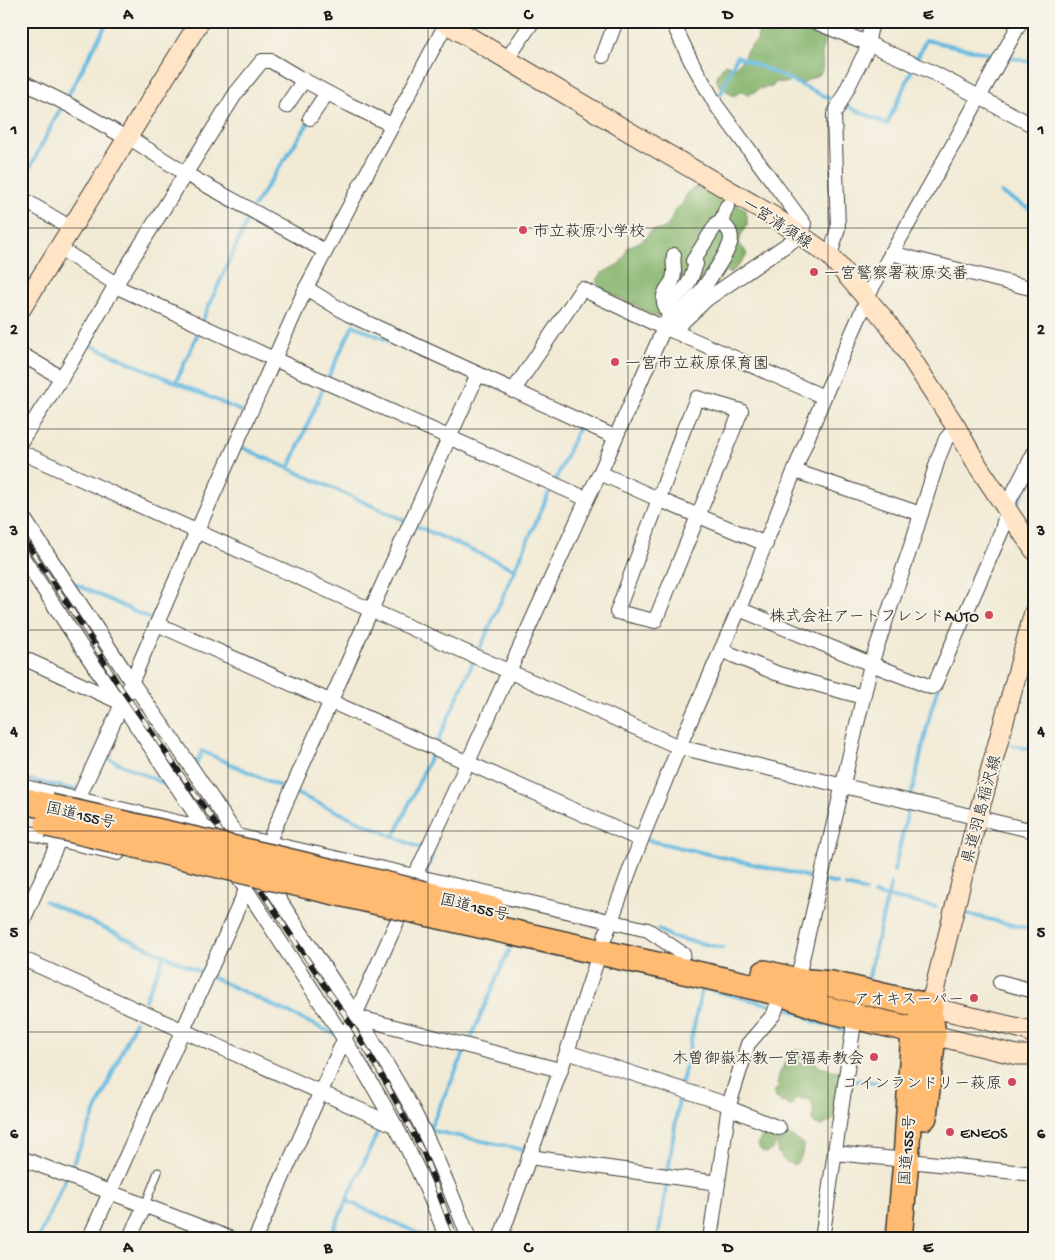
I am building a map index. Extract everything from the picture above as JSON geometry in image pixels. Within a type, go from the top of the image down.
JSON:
[{"type":"highway","name":"国道155号","points":[[21,800],[52,824]]},
{"type":"highway","name":"国道155号","points":[[21,818],[252,873],[415,900],[789,987],[831,984],[930,1007],[924,1033],[913,1161],[912,1239]]},
{"type":"highway","name":"国道155号","points":[[789,987],[825,1009],[924,1033]]},
{"type":"highway","name":"国道155号","points":[[899,1239],[913,1161]]},
{"type":"main road","points":[[21,308],[200,21]]},
{"type":"main road","name":"一宮清須線","points":[[444,22],[773,216],[830,256],[886,321],[902,344],[956,427],[978,466],[1034,550]]},
{"type":"main road","name":"県道羽島稲沢線","points":[[930,1007],[977,819],[1034,612]]},
{"type":"main road","points":[[930,1007],[1023,1029],[1034,1034]]},
{"type":"main road","points":[[924,1033],[1017,1054],[1034,1055]]},
{"type":"street","points":[[506,59],[533,21]]},
{"type":"street","points":[[603,56],[616,21]]},
{"type":"street","points":[[667,321],[707,299],[801,235],[804,224],[716,105],[690,59],[672,21]]},
{"type":"street","points":[[813,21],[932,72],[1034,126]]},
{"type":"street","points":[[830,256],[838,228],[834,115],[866,51],[870,30],[874,21]]},
{"type":"street","points":[[500,1239],[603,943],[641,840],[679,747],[740,609],[824,397],[873,286],[1021,21]]},
{"type":"street","points":[[78,799],[306,288],[444,22]]},
{"type":"street","points":[[21,441],[62,378],[115,286],[236,93],[262,61],[271,60],[327,93],[392,125]]},
{"type":"street","points":[[286,106],[304,80]]},
{"type":"street","points":[[21,81],[71,106],[186,174],[325,251]]},
{"type":"street","points":[[310,118],[327,93]]},
{"type":"street","points":[[21,198],[71,228]]},
{"type":"street","points":[[255,1239],[345,1039],[415,900],[468,762],[667,321],[669,302],[686,287],[690,280],[694,262],[712,229],[717,222],[721,222],[728,206]]},
{"type":"street","points":[[667,321],[704,288],[727,251],[732,236],[721,222]]},
{"type":"street","points":[[59,248],[113,282],[115,286],[587,499]]},
{"type":"street","points":[[667,321],[663,296],[674,278],[670,253],[680,254],[699,267],[714,273]]},
{"type":"street","points":[[891,253],[1034,288]]},
{"type":"street","points":[[306,288],[348,314],[615,437]]},
{"type":"street","points":[[514,391],[582,289],[667,321],[824,397]]},
{"type":"street","points":[[21,354],[62,378]]},
{"type":"street","points":[[258,867],[448,437],[478,374]]},
{"type":"street","points":[[697,398],[741,411],[654,621],[617,612],[658,499],[697,398]]},
{"type":"street","points":[[710,1239],[729,1106],[748,1044],[774,1014],[789,987],[842,786],[871,664],[939,456],[946,439],[956,427]]},
{"type":"street","points":[[21,452],[679,747],[1034,831]]},
{"type":"street","points":[[740,609],[871,664],[931,687],[934,686],[1002,530],[1009,501],[1034,453]]},
{"type":"street","points":[[794,471],[921,514]]},
{"type":"street","points":[[600,472],[658,499],[766,544]]},
{"type":"street","points":[[21,514],[358,1016],[414,1112],[458,1209],[469,1239]]},
{"type":"street","points":[[21,555],[345,1039],[396,1126],[426,1187],[447,1239]]},
{"type":"street","points":[[157,624],[641,840]]},
{"type":"street","points":[[721,650],[776,673],[863,697]]},
{"type":"street","points":[[21,657],[122,704]]},
{"type":"street","points":[[21,786],[309,852],[415,900]]},
{"type":"street","points":[[21,831],[52,824],[244,886],[415,900],[603,943]]},
{"type":"street","points":[[21,925],[52,824]]},
{"type":"street","points":[[89,1239],[183,1030],[244,886]]},
{"type":"street","points":[[21,958],[396,1126]]},
{"type":"street","points":[[1000,982],[1034,991]]},
{"type":"street","points":[[358,1016],[560,1070]]},
{"type":"street","points":[[822,1239],[854,1016]]},
{"type":"street","points":[[566,1052],[729,1106],[779,1128]]},
{"type":"street","points":[[835,1153],[1034,1174]]},
{"type":"street","points":[[529,1157],[718,1183]]},
{"type":"street","points":[[21,1158],[232,1239]]},
{"type":"street","points":[[129,1239],[145,1205]]},
{"type":"lane","points":[[145,1205],[158,1172]]},
{"type":"green space","points":[[766,21],[812,21],[826,33],[822,50],[823,65],[821,73],[802,83],[793,80],[786,83],[776,82],[772,87],[761,88],[749,95],[742,91],[733,96],[718,84],[716,76],[725,64],[735,68],[743,59],[747,50],[757,40],[759,29]]},
{"type":"green space","points":[[695,187],[708,192],[714,188],[745,209],[747,225],[741,235],[739,244],[747,255],[735,269],[729,273],[725,271],[719,272],[713,289],[665,316],[650,314],[605,291],[596,282],[602,273],[619,264],[624,258],[628,247],[641,241],[651,230],[662,229],[668,225],[675,209],[682,205],[687,193]]},
{"type":"green space","points":[[794,1050],[816,1053],[820,1058],[816,1061],[817,1065],[822,1068],[829,1068],[831,1071],[840,1070],[842,1073],[837,1117],[822,1126],[815,1125],[812,1119],[813,1108],[809,1099],[796,1098],[791,1107],[785,1102],[781,1103],[773,1092],[779,1087],[777,1085],[779,1074],[787,1057]]},
{"type":"green space","points":[[767,1125],[781,1131],[778,1142],[769,1152],[765,1153],[758,1145]]},
{"type":"green space","points":[[788,1134],[803,1144],[799,1161],[794,1165],[783,1160],[777,1150],[779,1142]]},
{"type":"waterway","points":[[66,99],[108,21]]},
{"type":"waterway","points":[[833,21],[854,30]]},
{"type":"waterway","points":[[913,57],[917,58],[926,40],[995,55]]},
{"type":"waterway","points":[[720,95],[737,56],[837,102]]},
{"type":"waterway","points":[[1008,57],[1034,63]]},
{"type":"waterway","points":[[844,105],[887,124],[913,68]]},
{"type":"waterway","points":[[21,181],[33,162],[61,107]]},
{"type":"waterway","points":[[254,206],[309,122]]},
{"type":"waterway","points":[[1001,193],[1034,211]]},
{"type":"waterway","points":[[202,321],[250,215]]},
{"type":"waterway","points":[[328,378],[353,325],[460,373]]},
{"type":"waterway","points":[[176,382],[199,331]]},
{"type":"waterway","points":[[88,344],[241,411]]},
{"type":"waterway","points":[[289,468],[324,386]]},
{"type":"waterway","points":[[555,481],[579,427]]},
{"type":"waterway","points":[[241,447],[406,521]]},
{"type":"waterway","points":[[1018,502],[1034,472]]},
{"type":"waterway","points":[[478,653],[551,488]]},
{"type":"waterway","points":[[412,524],[515,569]]},
{"type":"waterway","points":[[71,582],[153,620]]},
{"type":"waterway","points":[[437,743],[474,660]]},
{"type":"waterway","points":[[911,797],[931,710],[938,688]]},
{"type":"waterway","points":[[1012,745],[1034,750]]},
{"type":"waterway","points":[[195,767],[202,751],[286,789]]},
{"type":"waterway","points":[[394,837],[433,751]]},
{"type":"waterway","points":[[105,757],[167,785]]},
{"type":"waterway","points":[[21,778],[76,790],[77,788]]},
{"type":"waterway","points":[[295,793],[422,849]]},
{"type":"waterway","points":[[894,871],[909,806]]},
{"type":"waterway","points":[[647,840],[818,879]]},
{"type":"waterway","points":[[426,873],[432,856]]},
{"type":"waterway","points":[[825,881],[837,884]]},
{"type":"waterway","points":[[869,977],[891,883]]},
{"type":"waterway","points":[[846,886],[865,891]]},
{"type":"waterway","points":[[874,894],[936,907]]},
{"type":"waterway","points":[[45,901],[203,973]]},
{"type":"waterway","points":[[967,914],[1034,930]]},
{"type":"waterway","points":[[658,929],[672,937],[723,948]]},
{"type":"waterway","points":[[469,1042],[509,950]]},
{"type":"waterway","points":[[145,1000],[164,956]]},
{"type":"waterway","points":[[212,977],[334,1034]]},
{"type":"waterway","points":[[680,1082],[682,1083],[702,988],[772,1005]]},
{"type":"waterway","points":[[785,1008],[802,1014],[815,1022],[846,1030]]},
{"type":"waterway","points":[[72,1165],[135,1022]]},
{"type":"waterway","points":[[465,1051],[429,1130],[525,1150]]},
{"type":"waterway","points":[[852,1080],[877,1083]]},
{"type":"waterway","points":[[665,1170],[668,1171],[680,1093]]},
{"type":"waterway","points":[[329,1239],[381,1125]]},
{"type":"waterway","points":[[38,1239],[65,1180]]},
{"type":"waterway","points":[[658,1239],[667,1181]]},
{"type":"waterway","points":[[347,1201],[431,1239]]},
{"type":"waterway","points":[[829,1235],[854,1239]]},
{"type":"railway","points":[[21,535],[87,633],[116,681],[211,817],[351,1024],[385,1081],[424,1154],[456,1239]]},
{"type":"place","name":"市立萩原小学校","points":[[523,230]]},
{"type":"place","name":"一宮警察署萩原交番","points":[[814,272]]},
{"type":"place","name":"一宮市立萩原保育園","points":[[615,362]]},
{"type":"place","name":"株式会社アートフレンドAUTO","points":[[989,615]]},
{"type":"place","name":"アオキスーパー","points":[[974,998]]},
{"type":"place","name":"木曽御嶽本教一宮福寿教会","points":[[874,1057]]},
{"type":"place","name":"コインランドリー萩原","points":[[1012,1082]]},
{"type":"place","name":"ENEOS","points":[[950,1132]]}]
